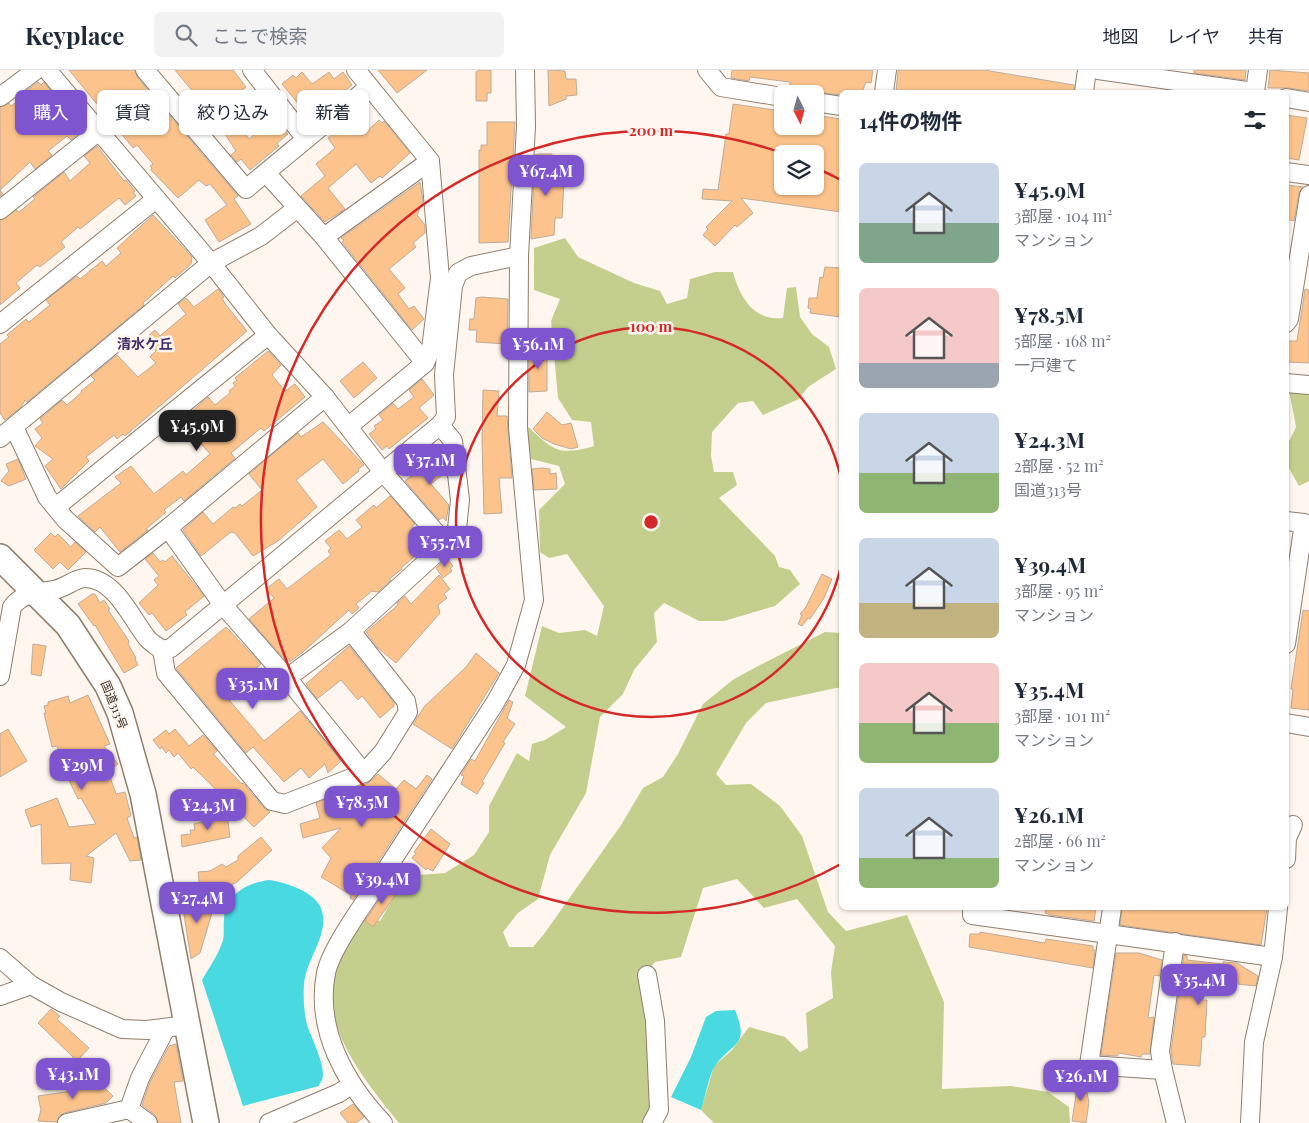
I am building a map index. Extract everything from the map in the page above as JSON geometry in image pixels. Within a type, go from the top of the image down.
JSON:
[{"type":"highway","name":"国道313号","points":[[0,557],[68,625],[108,686],[120,714],[143,794],[176,1026],[206,1123]]},
{"type":"street","points":[[0,97],[36,70]]},
{"type":"street","points":[[47,70],[97,129]]},
{"type":"street","points":[[145,70],[246,189],[369,86]]},
{"type":"street","points":[[252,70],[306,139]]},
{"type":"street","points":[[349,426],[425,363],[431,349],[440,278],[430,161],[356,70]]},
{"type":"street","points":[[383,1123],[351,1085],[328,1036],[323,1002],[326,971],[346,930],[495,703],[516,665],[534,600],[518,428],[519,256],[526,126],[525,70]]},
{"type":"street","points":[[707,70],[721,87],[774,96]]},
{"type":"street","points":[[884,90],[887,70]]},
{"type":"street","points":[[1084,90],[1087,70]]},
{"type":"street","points":[[1098,70],[1241,90]]},
{"type":"street","points":[[1255,90],[1258,70]]},
{"type":"street","points":[[1289,99],[1309,102]]},
{"type":"street","points":[[824,103],[839,106]]},
{"type":"street","points":[[0,210],[97,133]]},
{"type":"street","points":[[102,135],[211,262],[268,335],[325,397],[383,472],[446,544]]},
{"type":"street","points":[[324,237],[430,161]]},
{"type":"street","points":[[1289,172],[1309,175]]},
{"type":"street","points":[[266,173],[296,209],[324,237],[425,363]]},
{"type":"street","points":[[1289,319],[1309,195]]},
{"type":"street","points":[[0,324],[156,200]]},
{"type":"street","points":[[0,438],[211,262],[261,236],[296,209]]},
{"type":"street","points":[[162,650],[171,648],[440,425],[446,417],[444,375],[453,286],[458,273],[471,266],[519,256]]},
{"type":"street","points":[[56,507],[268,335]]},
{"type":"street","points":[[1289,383],[1309,386]]},
{"type":"street","points":[[14,427],[47,498],[65,519],[118,567],[168,528],[325,397]]},
{"type":"street","points":[[287,678],[351,631],[446,544],[456,529],[460,500],[453,441],[440,425]]},
{"type":"street","points":[[1289,521],[1304,523],[1302,590],[1289,634]]},
{"type":"street","points":[[168,528],[223,604],[287,678],[364,773]]},
{"type":"street","points":[[0,676],[12,607],[17,599],[57,590],[84,578],[101,581],[114,592],[148,640],[162,650],[166,673],[272,801],[285,804],[364,773],[383,752],[408,712],[406,701],[351,631]]},
{"type":"street","points":[[1289,724],[1309,728]]},
{"type":"street","points":[[1289,836],[1296,826]]},
{"type":"street","points":[[1112,910],[1089,1065],[1162,1070]]},
{"type":"street","points":[[1250,1123],[1254,1042],[1273,957],[1278,910]]},
{"type":"street","points":[[972,911],[1109,934],[1273,957]]},
{"type":"street","points":[[1175,942],[1160,1051],[1162,1070],[1176,1123]]},
{"type":"street","points":[[0,958],[31,985],[62,1002],[122,1029],[147,1030],[176,1026]]},
{"type":"street","points":[[647,975],[655,1021],[659,1110],[652,1123]]},
{"type":"street","points":[[0,996],[31,985]]},
{"type":"street","points":[[129,1109],[140,1078],[176,1026]]},
{"type":"street","points":[[275,1122],[339,1093],[351,1085]]},
{"type":"street","points":[[67,1123],[129,1109],[148,1123]]},
{"type":"green space","points":[[565,238],[578,257],[634,283],[660,291],[667,304],[687,298],[690,279],[715,272],[733,272],[744,299],[756,312],[773,318],[783,318],[787,288],[796,287],[800,317],[812,334],[829,347],[836,369],[808,387],[799,399],[763,415],[753,401],[738,403],[712,432],[711,456],[714,472],[733,472],[737,485],[719,498],[775,556],[779,567],[790,570],[800,584],[775,606],[724,621],[699,621],[664,603],[654,613],[657,642],[634,670],[623,694],[600,717],[586,793],[550,855],[538,899],[518,913],[503,932],[509,947],[533,947],[544,934],[621,825],[643,788],[663,777],[678,754],[703,704],[734,679],[762,664],[825,632],[839,633],[839,687],[766,703],[746,723],[716,774],[726,785],[751,784],[780,806],[802,836],[828,912],[846,931],[907,915],[944,1002],[942,1089],[1011,1086],[1048,1092],[1069,1107],[1070,1123],[714,1123],[701,1110],[714,1066],[732,1050],[749,1027],[785,1037],[800,1052],[808,1048],[806,1013],[833,998],[831,972],[835,946],[797,899],[764,908],[737,879],[703,888],[681,957],[655,962],[642,978],[657,1081],[649,1123],[399,1123],[371,1088],[358,1068],[337,1026],[332,1004],[332,982],[339,960],[348,943],[365,917],[380,921],[406,876],[445,873],[474,855],[489,832],[489,806],[517,753],[529,761],[532,744],[545,740],[566,727],[525,696],[542,626],[559,633],[585,630],[597,636],[604,606],[567,554],[549,558],[540,552],[539,510],[565,484],[559,466],[531,459],[526,425],[556,449],[571,451],[594,446],[591,422],[572,420],[558,398],[551,321],[560,299],[534,290],[534,248]]},
{"type":"green space","points":[[1289,390],[1309,391],[1309,481],[1299,486],[1289,468],[1289,442],[1296,427]]},
{"type":"water","points":[[269,880],[284,883],[308,894],[322,911],[323,920],[320,938],[309,965],[304,984],[304,1010],[307,1025],[321,1060],[323,1075],[319,1086],[243,1106],[202,980],[222,943],[226,910],[233,896],[246,887]]},
{"type":"water","points":[[735,1010],[741,1031],[740,1037],[715,1066],[701,1110],[671,1097],[691,1057],[706,1017],[716,1011]]},
{"type":"building","points":[[69,70],[135,70],[137,77],[148,90],[97,90],[97,104]]},
{"type":"building","points":[[175,70],[233,70],[246,87],[242,90],[192,90]]},
{"type":"building","points":[[378,70],[427,70],[397,93]]},
{"type":"building","points":[[479,70],[491,70],[491,93],[487,93],[487,101],[476,101],[476,72]]},
{"type":"building","points":[[548,70],[565,71],[566,79],[576,79],[577,95],[566,96],[566,99],[549,106]]},
{"type":"building","points":[[732,70],[873,70],[871,83],[866,82],[863,90],[839,90],[839,95],[824,93],[824,85],[790,85],[790,82],[750,77],[749,81],[731,78]]},
{"type":"building","points":[[898,70],[984,70],[1074,85],[1074,90],[896,90]]},
{"type":"building","points":[[1194,70],[1246,70],[1245,80],[1194,73]]},
{"type":"building","points":[[1270,70],[1309,73],[1309,91],[1268,88]]},
{"type":"building","points":[[302,72],[312,84],[329,72],[334,79],[343,72],[352,85],[346,90],[297,90],[297,102],[282,84],[293,75],[296,78]]},
{"type":"building","points":[[38,82],[41,85],[44,82],[50,90],[27,90]]},
{"type":"building","points":[[9,103],[11,106],[15,103],[15,135],[77,135],[71,140],[67,136],[48,151],[52,155],[35,169],[30,162],[0,190],[0,107]]},
{"type":"building","points":[[733,104],[774,110],[774,135],[824,135],[824,116],[839,119],[839,212],[741,198],[753,213],[737,227],[735,225],[715,246],[703,235],[708,229],[706,227],[732,201],[702,199],[703,189],[718,190],[726,134],[729,134]]},
{"type":"building","points":[[169,115],[179,126],[179,135],[186,135],[238,196],[234,199],[251,224],[219,242],[205,220],[227,205],[210,184],[206,186],[199,180],[178,198],[151,170],[150,166],[153,164],[137,145],[133,148],[122,135],[169,135]]},
{"type":"building","points":[[1289,115],[1307,118],[1299,160],[1289,158]]},
{"type":"building","points":[[379,120],[382,123],[384,121],[410,153],[382,178],[380,176],[371,183],[356,164],[328,188],[345,209],[325,222],[301,196],[325,176],[316,164],[335,148],[328,138],[332,135],[369,135],[369,129]]},
{"type":"building","points":[[487,122],[515,122],[508,242],[479,243],[479,150],[481,150],[481,145],[487,145]]},
{"type":"building","points":[[226,135],[246,135],[249,139],[254,135],[287,135],[277,143],[279,146],[250,170],[241,159],[237,162],[231,155],[236,151]]},
{"type":"building","points":[[97,146],[124,181],[126,180],[135,191],[133,192],[136,196],[125,205],[119,198],[80,229],[78,227],[61,242],[65,247],[40,267],[37,265],[16,283],[20,288],[0,305],[0,220],[16,210],[19,212],[35,199],[33,197],[64,172],[70,181],[90,163],[84,156]]},
{"type":"building","points":[[552,154],[552,160],[556,160],[557,182],[564,182],[562,218],[555,218],[554,235],[531,239],[535,155]]},
{"type":"building","points":[[420,182],[423,201],[417,215],[425,225],[425,233],[413,243],[416,247],[389,269],[405,288],[398,294],[409,309],[414,306],[424,319],[412,330],[342,242],[344,240],[341,238]]},
{"type":"building","points":[[1289,185],[1303,187],[1299,193],[1294,221],[1289,220]]},
{"type":"building","points":[[153,215],[192,257],[191,264],[175,278],[173,276],[143,303],[144,305],[27,402],[25,400],[21,407],[5,420],[0,413],[0,344],[9,337],[7,335],[26,319],[29,322],[50,305],[46,300],[77,276],[80,279],[102,261],[106,266],[121,253],[117,248]]},
{"type":"building","points":[[825,267],[839,268],[839,317],[810,313],[811,309],[808,308],[809,298],[817,298],[820,277],[823,278]]},
{"type":"building","points":[[218,289],[224,297],[222,298],[226,305],[247,331],[125,436],[123,434],[117,439],[114,435],[86,457],[89,461],[61,489],[45,466],[53,459],[35,446],[42,438],[35,429],[43,423],[40,419],[62,400],[67,405],[95,380],[91,376],[117,355],[138,377],[156,363],[150,357],[156,351],[147,337],[155,330],[160,336],[186,314],[178,304],[186,298],[194,307]]},
{"type":"building","points":[[1305,289],[1309,290],[1309,363],[1289,362],[1289,341],[1297,341]]},
{"type":"building","points":[[476,298],[508,299],[507,344],[476,342],[477,330],[469,330],[470,319],[474,319]]},
{"type":"building","points":[[529,348],[547,351],[547,391],[529,392]]},
{"type":"building","points":[[268,351],[281,365],[272,375],[285,391],[295,384],[305,397],[264,431],[261,428],[231,453],[235,458],[184,501],[181,497],[164,510],[166,512],[146,529],[148,530],[120,552],[100,527],[95,532],[78,516],[121,483],[115,477],[131,466],[154,494],[183,471],[186,475],[210,454],[195,437],[191,438],[180,424],[181,421],[208,397],[215,405],[230,393],[229,391],[235,386],[233,383],[237,380],[235,378]]},
{"type":"building","points":[[363,362],[377,378],[354,398],[340,381]]},
{"type":"building","points":[[422,379],[434,395],[419,408],[428,418],[389,449],[387,446],[382,450],[369,434],[376,429],[374,426],[383,420],[379,415],[393,403],[398,409],[414,397],[409,390]]},
{"type":"building","points":[[483,390],[499,391],[497,416],[507,416],[512,478],[499,478],[502,513],[484,514]]},
{"type":"building","points":[[547,412],[562,425],[571,423],[578,447],[571,449],[554,444],[542,438],[533,429]]},
{"type":"building","points":[[323,422],[364,465],[358,469],[359,471],[343,484],[323,459],[296,480],[317,507],[278,541],[253,556],[235,533],[231,532],[201,556],[183,530],[203,512],[213,524],[233,507],[235,508],[240,504],[242,506],[262,490],[249,474],[298,433],[301,437]]},
{"type":"building","points":[[434,452],[445,463],[442,467],[446,472],[431,484],[449,505],[446,521],[443,517],[439,520],[405,481],[427,463],[424,460]]},
{"type":"building","points":[[18,459],[26,479],[9,486],[1,481],[9,471],[6,464]]},
{"type":"building","points":[[532,469],[550,469],[550,474],[556,473],[557,489],[534,490]]},
{"type":"building","points":[[390,496],[415,524],[412,526],[428,545],[389,579],[391,580],[378,592],[372,591],[356,604],[359,608],[352,614],[349,610],[303,652],[291,661],[286,661],[249,619],[274,598],[266,589],[279,579],[287,589],[331,555],[328,551],[331,548],[325,541],[339,530],[347,539],[362,527],[356,520],[374,505],[376,508]]},
{"type":"building","points":[[51,533],[55,537],[58,534],[71,547],[75,542],[86,552],[68,570],[60,562],[53,569],[34,550]]},
{"type":"building","points":[[153,553],[160,562],[163,560],[165,562],[172,556],[204,596],[185,612],[187,615],[166,631],[152,613],[149,615],[139,603],[158,585],[154,580],[159,576],[145,559]]},
{"type":"building","points":[[447,558],[453,566],[450,568],[452,571],[443,578],[436,568]]},
{"type":"building","points":[[822,574],[832,579],[824,598],[810,619],[808,618],[802,626],[798,624],[802,615],[800,614],[806,607]]},
{"type":"building","points":[[439,575],[450,589],[444,594],[447,598],[438,605],[440,613],[396,663],[378,648],[366,632],[398,605],[397,603],[405,596],[411,604]]},
{"type":"building","points":[[92,594],[95,594],[100,603],[104,600],[110,609],[108,610],[129,641],[128,644],[136,658],[138,665],[124,673],[95,625],[78,604]]},
{"type":"building","points":[[1303,610],[1309,611],[1309,710],[1291,708],[1293,689],[1291,689]]},
{"type":"building","points":[[226,627],[261,664],[224,694],[264,741],[300,711],[341,761],[328,773],[325,764],[309,778],[301,768],[284,782],[253,747],[246,753],[176,668]]},
{"type":"building","points":[[33,644],[46,646],[41,676],[31,674]]},
{"type":"building","points":[[349,646],[394,703],[394,706],[380,718],[362,696],[358,700],[341,680],[317,699],[306,684]]},
{"type":"building","points":[[476,653],[499,673],[452,749],[413,724],[424,707],[466,667]]},
{"type":"building","points":[[88,695],[110,744],[104,746],[118,764],[108,771],[116,794],[125,792],[131,816],[127,818],[134,838],[137,837],[141,860],[130,861],[116,833],[86,856],[94,858],[91,883],[70,880],[71,863],[42,864],[41,824],[31,827],[25,810],[57,798],[69,827],[96,824],[81,798],[78,799],[66,774],[57,746],[52,747],[44,713],[46,713],[44,706],[48,705],[48,702],[68,696],[70,703]]},
{"type":"building","points":[[509,700],[513,702],[507,718],[515,724],[503,742],[505,743],[477,794],[461,784],[464,776],[461,775],[471,759],[475,761]]},
{"type":"building","points":[[8,729],[27,761],[0,777],[0,734]]},
{"type":"building","points":[[175,729],[189,746],[203,735],[217,751],[213,754],[270,812],[254,827],[193,767],[191,769],[178,753],[174,757],[169,750],[166,753],[162,747],[160,749],[153,740],[166,730],[169,734]]},
{"type":"building","points":[[378,774],[396,789],[404,780],[416,789],[427,775],[432,779],[353,900],[350,898],[351,895],[321,877],[331,858],[322,848],[341,828],[303,838],[300,824],[320,818],[316,803],[368,783]]},
{"type":"building","points":[[227,814],[230,837],[182,847],[181,835],[191,834],[190,830],[195,830],[194,824],[210,820],[209,816]]},
{"type":"building","points":[[431,829],[450,844],[433,871],[427,868],[426,870],[412,858],[416,853],[414,852]]},
{"type":"building","points":[[261,837],[272,850],[237,882],[201,900],[198,872],[210,871],[222,864],[226,867],[238,860],[238,856]]},
{"type":"building","points":[[391,882],[399,890],[373,927],[365,921]]},
{"type":"building","points":[[197,900],[214,906],[200,953],[191,959],[182,902]]},
{"type":"building","points":[[1046,910],[1096,910],[1094,921],[1045,913]]},
{"type":"building","points":[[1122,910],[1267,910],[1261,945],[1120,925]]},
{"type":"building","points":[[980,932],[1045,943],[1046,939],[1093,946],[1093,950],[1095,950],[1093,968],[969,947],[970,934],[980,934]]},
{"type":"building","points":[[1116,953],[1139,953],[1162,960],[1160,976],[1154,975],[1148,1018],[1154,1017],[1150,1054],[1142,1054],[1141,1057],[1119,1053],[1117,1056],[1101,1055]]},
{"type":"building","points":[[1184,955],[1187,956],[1187,960],[1223,964],[1223,962],[1237,963],[1258,976],[1256,986],[1238,984],[1238,980],[1206,978],[1203,1000],[1207,1000],[1205,1037],[1202,1037],[1200,1066],[1173,1064],[1171,1051]]},
{"type":"building","points":[[51,1009],[60,1016],[57,1019],[89,1048],[77,1061],[38,1023]]},
{"type":"building","points":[[176,1044],[183,1081],[174,1082],[181,1123],[158,1123],[155,1115],[142,1105],[150,1082],[169,1046]]},
{"type":"building","points":[[1080,1070],[1083,1074],[1089,1102],[1086,1123],[1072,1121]]},
{"type":"building","points":[[83,1077],[94,1078],[113,1096],[106,1103],[64,1113],[59,1116],[57,1122],[38,1121],[41,1110],[38,1096],[72,1091],[84,1083]]},
{"type":"building","points":[[353,1104],[364,1117],[356,1123],[348,1123],[340,1113]]},
{"type":"district","name":"清水ケ丘","points":[[145,344]]}]
